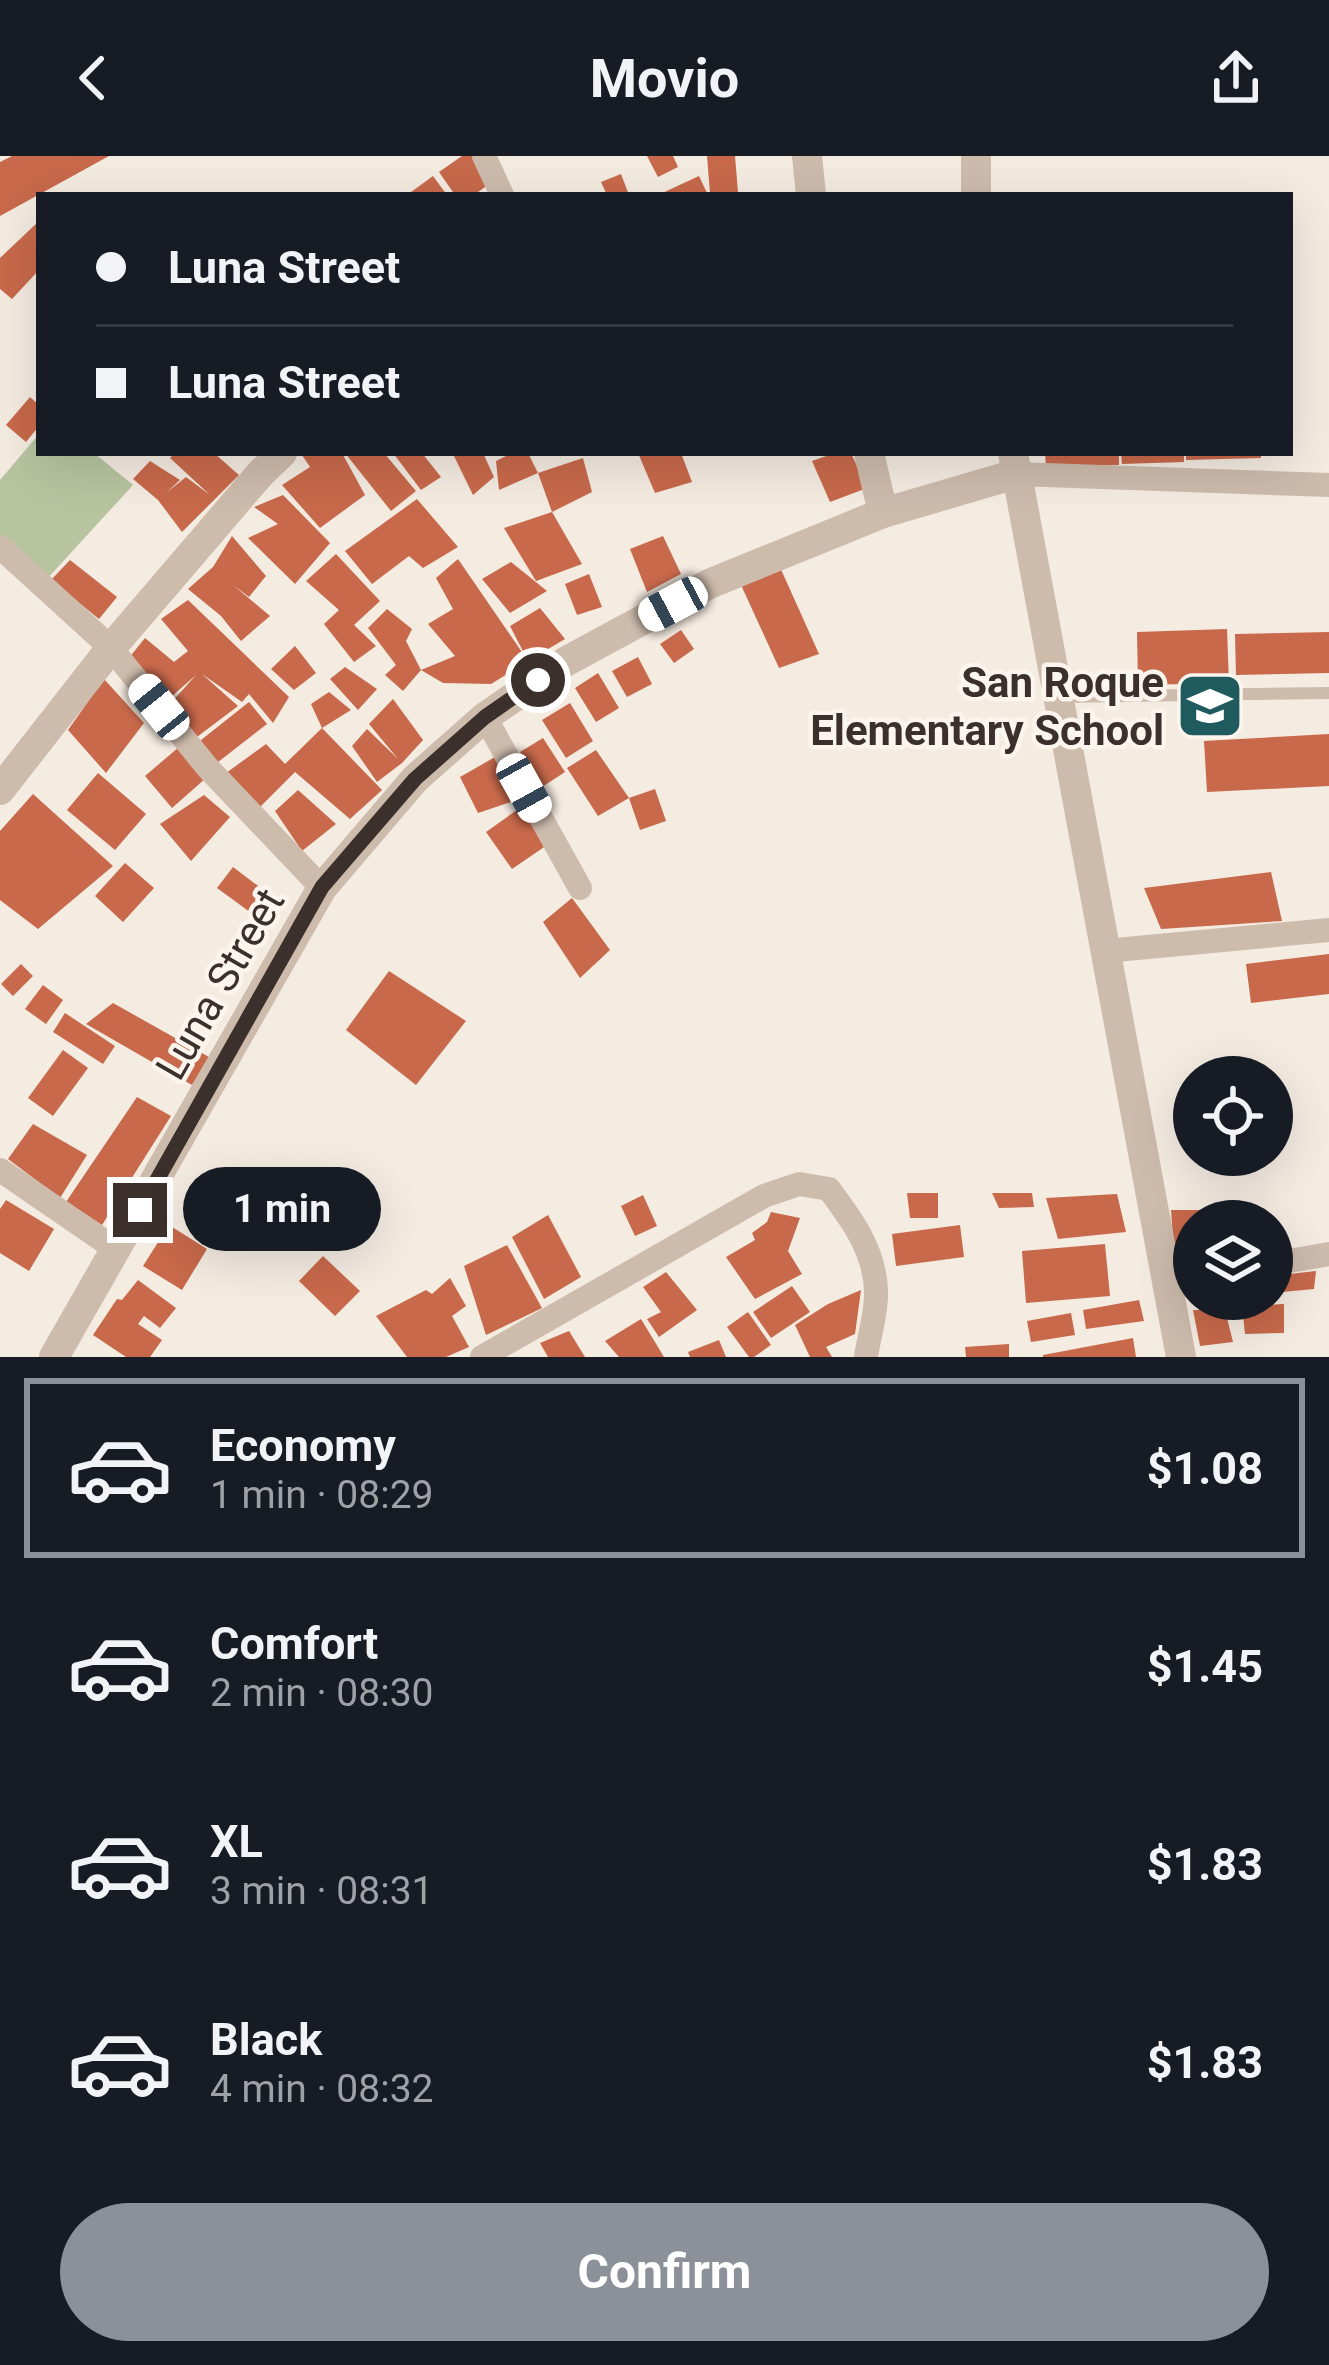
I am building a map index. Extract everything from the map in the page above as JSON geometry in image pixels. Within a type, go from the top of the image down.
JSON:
[{"type":"street","points":[[484,156],[501,192]]},
{"type":"street","points":[[807,156],[811,192]]},
{"type":"street","points":[[976,156],[976,192]]},
{"type":"street","points":[[0,790],[111,649],[279,456]]},
{"type":"street","points":[[870,456],[883,513]]},
{"type":"street","points":[[1014,464],[1105,951],[1173,1248]]},
{"type":"street","name":"Luna Street","points":[[54,1357],[322,887],[415,779],[485,717],[565,662],[709,584],[1014,464],[1329,485]]},
{"type":"street","points":[[0,547],[111,649],[207,766],[322,887]]},
{"type":"street","points":[[485,717],[580,887]]},
{"type":"street","points":[[1105,951],[1329,930]]},
{"type":"street","points":[[0,1170],[117,1250]]},
{"type":"street","points":[[482,1357],[764,1196],[799,1184],[829,1189],[859,1230],[871,1260],[877,1292],[861,1353]]},
{"type":"street","points":[[1293,1260],[1329,1254]]},
{"type":"street","points":[[1181,1320],[1181,1357]]},
{"type":"lane","points":[[1058,697],[1329,693]]},
{"type":"green space","points":[[36,438],[36,456],[98,456],[133,485],[46,580],[0,538],[0,480]]},
{"type":"building","points":[[12,156],[109,156],[36,192],[0,216],[0,162]]},
{"type":"building","points":[[462,156],[473,156],[492,182],[478,192],[453,192],[439,172]]},
{"type":"building","points":[[647,156],[673,156],[678,167],[658,177]]},
{"type":"building","points":[[707,156],[735,156],[738,192],[710,192]]},
{"type":"building","points":[[621,174],[628,192],[606,192],[601,182]]},
{"type":"building","points":[[433,176],[445,192],[411,192]]},
{"type":"building","points":[[699,176],[707,192],[664,192]]},
{"type":"building","points":[[36,224],[36,273],[12,299],[0,289],[0,258]]},
{"type":"building","points":[[30,397],[36,402],[36,430],[26,442],[6,425]]},
{"type":"building","points":[[217,456],[239,475],[182,532],[158,500],[133,479],[150,461],[180,480],[166,493],[186,477],[210,495],[170,458]]},
{"type":"building","points":[[303,456],[344,456],[365,495],[320,528],[282,485],[310,467]]},
{"type":"building","points":[[347,456],[387,456],[416,491],[391,511]]},
{"type":"building","points":[[395,456],[424,456],[441,477],[421,490]]},
{"type":"building","points":[[454,456],[484,456],[494,477],[473,495]]},
{"type":"building","points":[[530,456],[538,473],[499,490],[496,461]]},
{"type":"building","points":[[639,456],[682,456],[692,482],[655,493]]},
{"type":"building","points":[[852,456],[867,488],[830,502],[812,461]]},
{"type":"building","points":[[1045,456],[1119,456],[1119,465],[1046,467]]},
{"type":"building","points":[[1121,456],[1184,456],[1184,462],[1122,464]]},
{"type":"building","points":[[1186,456],[1261,456],[1261,458],[1186,460]]},
{"type":"building","points":[[583,458],[592,492],[552,512],[538,473]]},
{"type":"building","points":[[283,495],[330,543],[295,584],[248,538],[278,524],[254,507]]},
{"type":"building","points":[[417,499],[458,547],[423,568],[409,556],[372,584],[345,551]]},
{"type":"building","points":[[552,512],[582,564],[536,581],[504,528]]},
{"type":"building","points":[[232,536],[266,576],[249,597],[233,585],[270,616],[241,641],[221,616],[188,589],[213,567]]},
{"type":"building","points":[[663,536],[681,574],[647,592],[630,549]]},
{"type":"building","points":[[336,554],[380,601],[354,625],[376,646],[354,662],[324,624],[339,610],[306,581]]},
{"type":"building","points":[[458,559],[528,661],[491,684],[443,683],[421,670],[455,656],[428,624],[453,609],[436,578]]},
{"type":"building","points":[[70,560],[117,597],[99,619],[51,580]]},
{"type":"building","points":[[511,562],[547,591],[510,613],[482,579]]},
{"type":"building","points":[[779,565],[819,654],[779,668],[741,585]]},
{"type":"building","points":[[589,574],[602,607],[577,615],[565,584]]},
{"type":"building","points":[[188,600],[289,697],[273,723],[249,694],[242,702],[202,674],[238,706],[193,740],[169,705],[196,675],[163,704],[124,664],[145,638],[174,662],[188,651],[161,619]]},
{"type":"building","points":[[540,608],[565,639],[528,661],[510,626]]},
{"type":"building","points":[[387,609],[412,629],[406,641],[421,670],[403,691],[385,675],[396,665],[368,628]]},
{"type":"building","points":[[1227,629],[1229,683],[1138,685],[1137,632]]},
{"type":"building","points":[[681,630],[694,649],[674,663],[660,644]]},
{"type":"building","points":[[1329,632],[1329,673],[1236,675],[1235,634]]},
{"type":"building","points":[[295,646],[316,673],[294,690],[271,669]]},
{"type":"building","points":[[638,657],[652,684],[627,697],[612,671]]},
{"type":"building","points":[[345,667],[377,689],[358,710],[330,679]]},
{"type":"building","points":[[598,673],[619,708],[596,722],[575,688]]},
{"type":"building","points":[[104,679],[144,723],[106,773],[68,730]]},
{"type":"building","points":[[329,692],[351,710],[322,728],[311,704]]},
{"type":"building","points":[[393,699],[423,740],[377,782],[352,746],[367,729],[398,759],[369,724]]},
{"type":"building","points":[[249,702],[267,724],[213,766],[196,744]]},
{"type":"building","points":[[570,703],[593,741],[566,758],[542,720]]},
{"type":"building","points":[[322,728],[382,790],[350,819],[295,772],[258,809],[222,776],[266,744],[285,764]]},
{"type":"building","points":[[1329,734],[1329,786],[1207,792],[1204,741]]},
{"type":"building","points":[[543,738],[565,772],[542,787],[520,752]]},
{"type":"building","points":[[179,747],[206,778],[172,808],[145,776]]},
{"type":"building","points":[[596,750],[629,798],[598,816],[567,768]]},
{"type":"building","points":[[495,757],[511,802],[478,813],[460,777]]},
{"type":"building","points":[[98,773],[146,814],[115,850],[67,810]]},
{"type":"building","points":[[655,789],[666,821],[640,830],[629,798]]},
{"type":"building","points":[[298,790],[336,824],[302,851],[275,811]]},
{"type":"building","points":[[33,794],[113,866],[38,929],[0,900],[0,831]]},
{"type":"building","points":[[204,795],[230,817],[191,861],[160,824]]},
{"type":"building","points":[[524,805],[550,843],[512,869],[486,832]]},
{"type":"building","points":[[125,863],[154,888],[123,922],[95,896]]},
{"type":"building","points":[[233,867],[278,901],[262,921],[217,888]]},
{"type":"building","points":[[1271,872],[1282,921],[1161,929],[1144,888]]},
{"type":"building","points":[[572,898],[610,950],[580,978],[543,922]]},
{"type":"building","points":[[1329,954],[1329,994],[1251,1003],[1246,964]]},
{"type":"building","points":[[21,964],[33,976],[13,996],[1,984]]},
{"type":"building","points":[[389,971],[466,1021],[416,1085],[346,1030]]},
{"type":"building","points":[[43,985],[63,1000],[46,1024],[25,1009]]},
{"type":"building","points":[[113,1003],[209,1057],[192,1085],[86,1024]]},
{"type":"building","points":[[65,1013],[115,1046],[103,1064],[53,1032]]},
{"type":"building","points":[[63,1050],[88,1068],[53,1116],[28,1098]]},
{"type":"building","points":[[137,1097],[171,1116],[102,1225],[66,1202]]},
{"type":"building","points":[[33,1124],[87,1155],[60,1198],[8,1159]]},
{"type":"building","points":[[195,1187],[234,1214],[224,1229],[185,1203]]},
{"type":"building","points":[[907,1193],[938,1193],[938,1218],[910,1218]]},
{"type":"building","points":[[992,1193],[1032,1193],[1034,1207],[999,1208]]},
{"type":"building","points":[[1117,1194],[1126,1232],[1058,1239],[1046,1198]]},
{"type":"building","points":[[643,1195],[657,1226],[635,1236],[621,1206]]},
{"type":"building","points":[[6,1200],[54,1229],[29,1271],[0,1253],[0,1209]]},
{"type":"building","points":[[771,1212],[800,1218],[788,1251],[802,1274],[755,1299],[726,1257],[755,1240],[752,1233],[767,1222]]},
{"type":"building","points":[[548,1215],[581,1277],[544,1299],[512,1237]]},
{"type":"building","points":[[169,1225],[207,1249],[182,1290],[143,1266]]},
{"type":"building","points":[[960,1225],[964,1257],[896,1266],[892,1234]]},
{"type":"building","points":[[1105,1244],[1110,1296],[1026,1303],[1022,1251]]},
{"type":"building","points":[[507,1245],[542,1308],[486,1335],[464,1266]]},
{"type":"building","points":[[323,1256],[360,1291],[335,1316],[299,1281]]},
{"type":"building","points":[[1316,1271],[1314,1289],[1293,1291],[1293,1274]]},
{"type":"building","points":[[666,1272],[697,1310],[659,1337],[647,1319],[661,1312],[643,1287]]},
{"type":"building","points":[[450,1278],[466,1306],[452,1316],[469,1347],[446,1357],[407,1357],[376,1316],[426,1290],[432,1294]]},
{"type":"building","points":[[138,1280],[176,1308],[160,1328],[144,1316],[138,1324],[162,1340],[150,1357],[126,1357],[93,1335],[117,1299],[122,1300]]},
{"type":"building","points":[[792,1286],[810,1312],[771,1338],[753,1312]]},
{"type":"building","points":[[861,1290],[855,1334],[826,1347],[832,1357],[810,1357],[795,1325]]},
{"type":"building","points":[[1139,1300],[1144,1321],[1086,1329],[1083,1310]]},
{"type":"building","points":[[748,1312],[771,1345],[754,1357],[749,1357],[727,1327]]},
{"type":"building","points":[[1071,1313],[1075,1335],[1031,1342],[1027,1321]]},
{"type":"building","points":[[641,1319],[664,1357],[619,1357],[605,1341]]},
{"type":"building","points":[[1195,1320],[1228,1320],[1233,1342],[1200,1346]]},
{"type":"building","points":[[1244,1320],[1284,1320],[1284,1333],[1245,1334]]},
{"type":"building","points":[[569,1331],[585,1357],[548,1357],[540,1343]]},
{"type":"building","points":[[1133,1338],[1136,1357],[1043,1357],[1043,1355]]},
{"type":"building","points":[[719,1340],[726,1357],[690,1357],[688,1352]]},
{"type":"building","points":[[1009,1344],[1009,1357],[966,1357],[965,1347]]},
{"type":"place","name":"San Roque Elementary School","points":[[1210,706]]},
{"type":"route","points":[[140,1210],[322,887],[415,779],[485,717],[538,680]]}]
